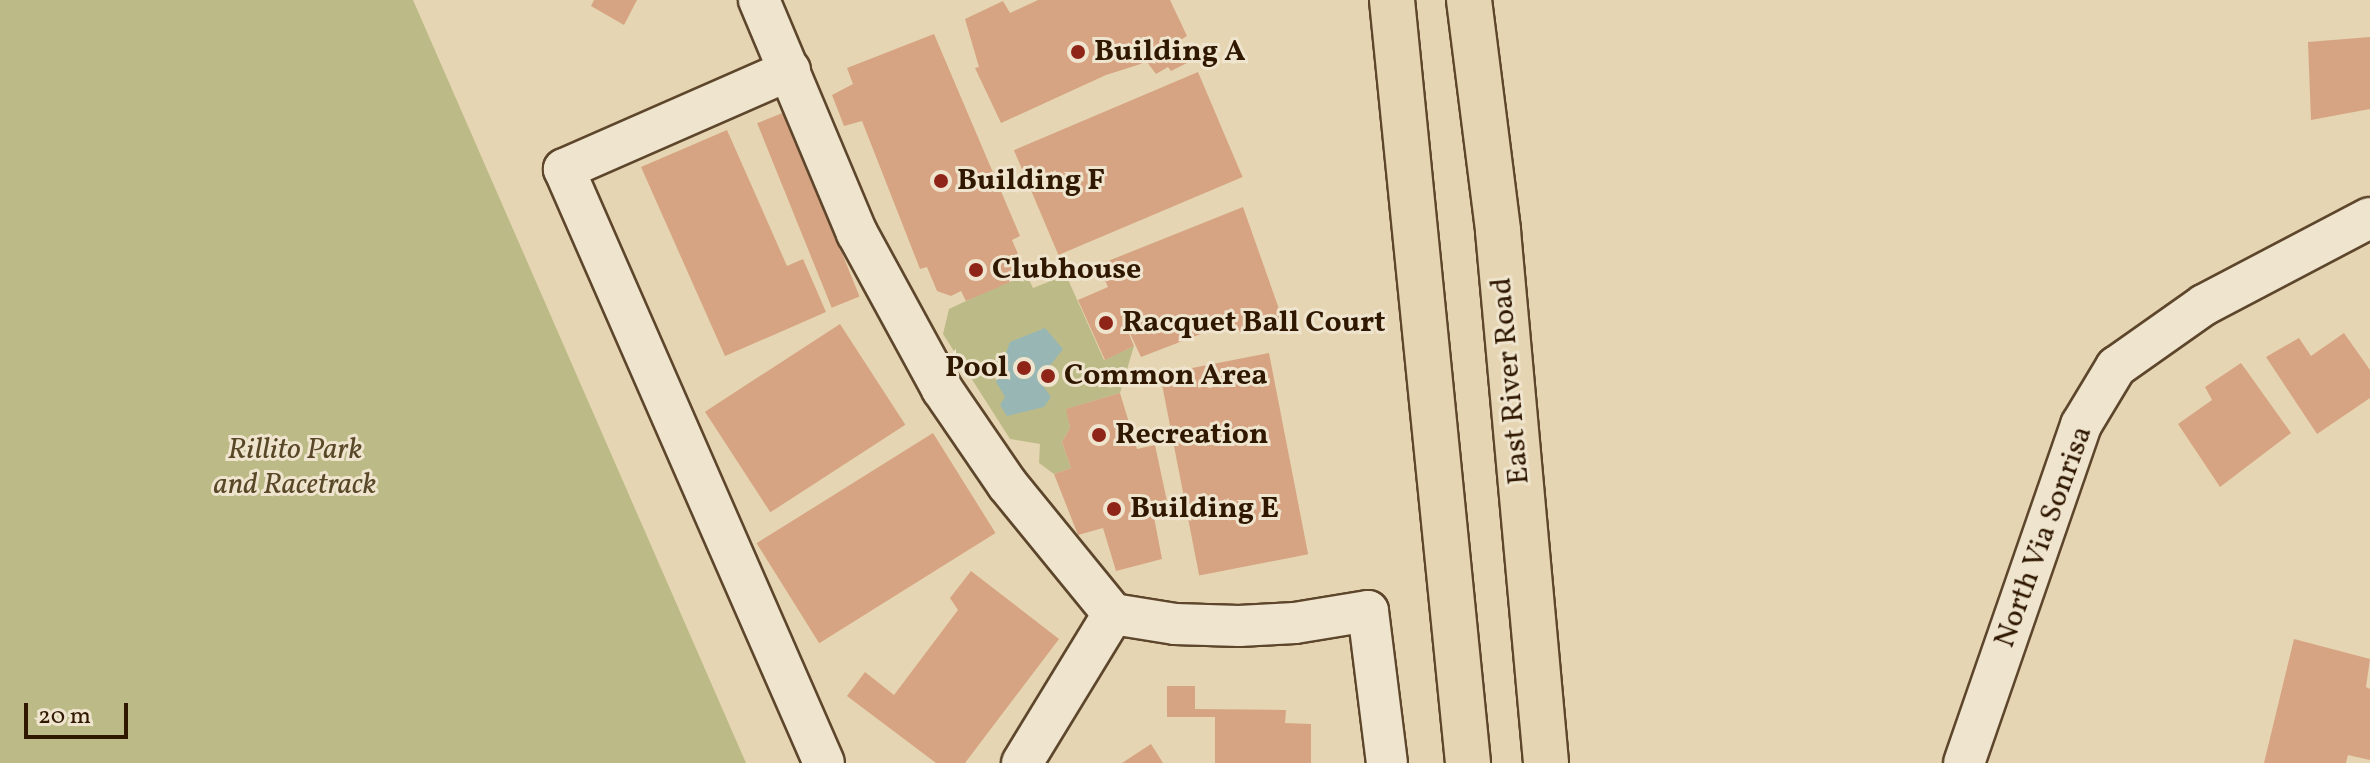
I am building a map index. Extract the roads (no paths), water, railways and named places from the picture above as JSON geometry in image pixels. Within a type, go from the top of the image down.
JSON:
[{"type":"main road","points":[[1392,0],[1468,763]]},
{"type":"main road","name":"East River Road","points":[[1469,0],[1498,231],[1546,763]]},
{"type":"street","points":[[759,0],[857,233],[942,389],[1007,484],[1113,614],[1175,624],[1239,626],[1295,623],[1368,611],[1387,763]]},
{"type":"street","points":[[790,70],[564,169],[824,763]]},
{"type":"street","name":"North Via Sonrisa","points":[[1964,763],[2081,425],[2116,367],[2204,305],[2370,218]]},
{"type":"street","points":[[1022,763],[1113,614]]},
{"type":"water","name":"Pool","points":[[1045,328],[1063,349],[1039,380],[1051,397],[1044,407],[1007,416],[1000,405],[1005,397],[996,382],[1010,342]]},
{"type":"place","name":"Building A","points":[[1078,52]]},
{"type":"place","name":"Building F","points":[[941,181]]},
{"type":"place","name":"Clubhouse","points":[[976,270]]},
{"type":"place","name":"Racquet Ball Court","points":[[1106,323]]},
{"type":"place","name":"Pool","points":[[1024,368]]},
{"type":"place","name":"Common Area","points":[[1048,376]]},
{"type":"place","name":"Recreation","points":[[1099,435]]},
{"type":"place","name":"Building E","points":[[1114,509]]},
{"type":"park label","name":"Rillito Park and Racetrack","points":[[295,467]]}]
